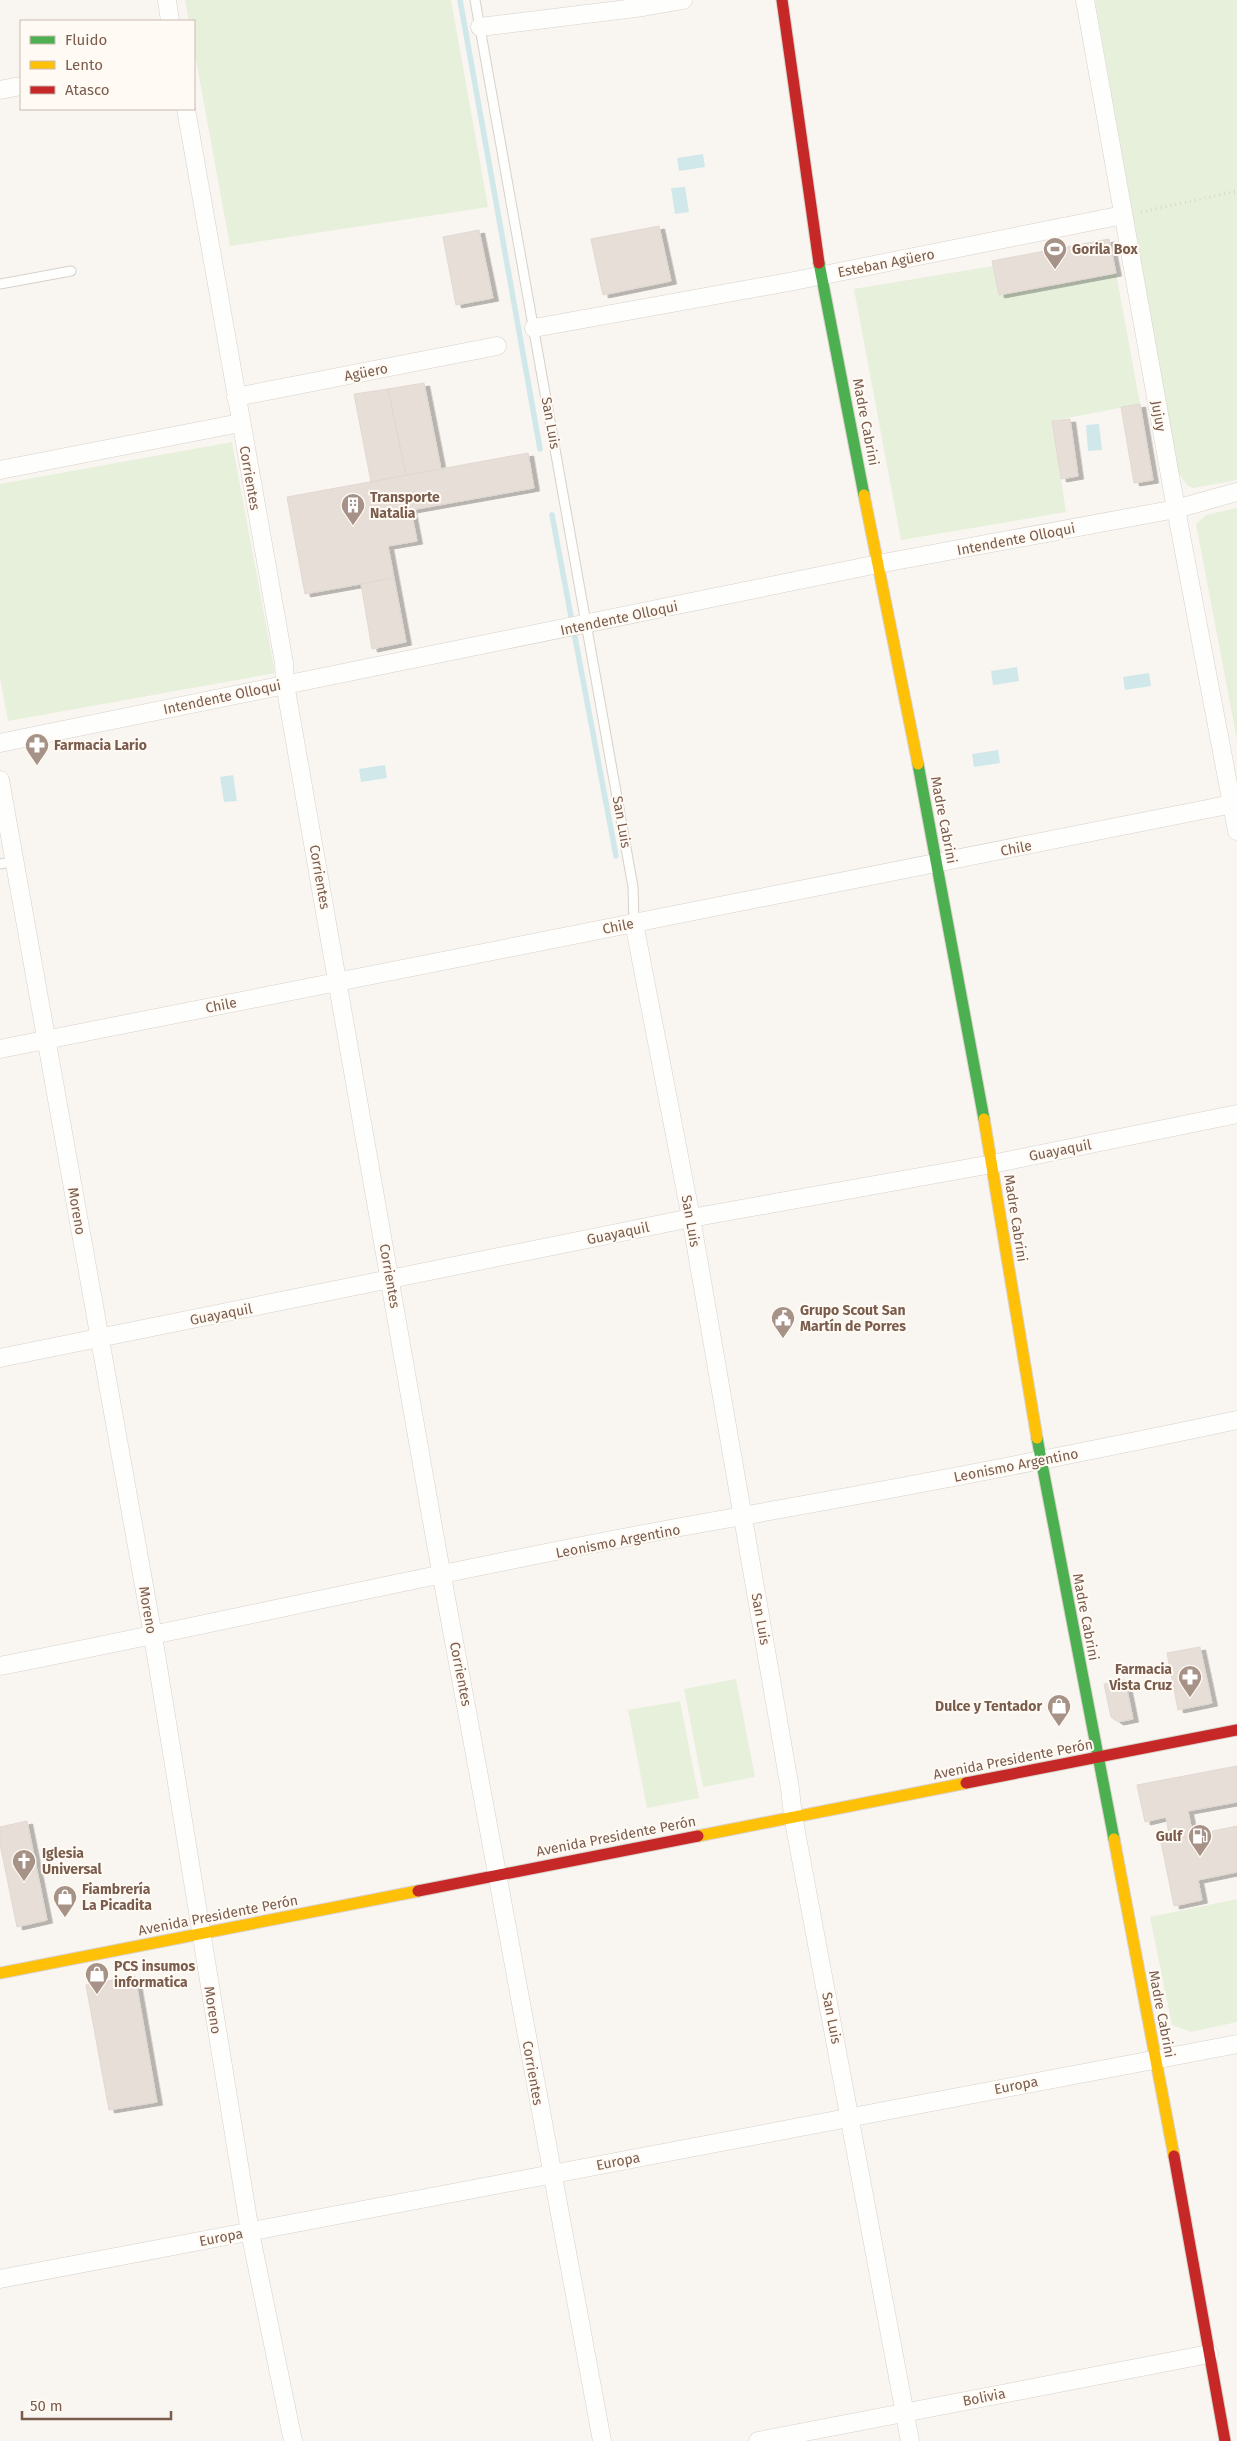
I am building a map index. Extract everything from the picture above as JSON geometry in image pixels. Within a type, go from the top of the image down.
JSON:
[{"type":"street","points":[[167,0],[170,20]]},
{"type":"street","points":[[480,27],[643,8],[683,0]]},
{"type":"street","name":"Madre Cabrini","points":[[782,0],[821,276],[937,864],[992,1164],[1041,1461],[1156,2059],[1225,2440]]},
{"type":"street","name":"Jujuy","points":[[1085,0],[1176,508],[1235,804],[1237,831]]},
{"type":"street","points":[[0,90],[20,86]]},
{"type":"street","name":"Corrientes","points":[[186,110],[442,1576],[551,2174],[602,2441]]},
{"type":"street","name":"Esteban Agüero","points":[[534,328],[821,276],[1123,215]]},
{"type":"street","name":"Agüero","points":[[236,397],[496,346]]},
{"type":"street","points":[[0,470],[240,423]]},
{"type":"street","name":"Intendente Olloqui","points":[[0,743],[285,684],[563,630],[878,564],[1176,508],[1237,492]]},
{"type":"street","name":"Moreno","points":[[0,780],[7,862],[47,1040],[153,1636],[250,2232],[294,2441]]},
{"type":"street","name":"Chile","points":[[0,1049],[1235,804]]},
{"type":"street","name":"San Luis","points":[[634,923],[691,1218],[790,1788],[792,1816],[910,2441]]},
{"type":"street","name":"Guayaquil","points":[[0,1358],[691,1218],[992,1164],[1237,1114]]},
{"type":"street","name":"Leonismo Argentino","points":[[0,1666],[442,1576],[1041,1461],[1237,1420]]},
{"type":"street","name":"Avenida Presidente Perón","points":[[0,1973],[1237,1730]]},
{"type":"street","name":"Europa","points":[[0,2279],[1237,2044]]},
{"type":"street","name":"Bolivia","points":[[758,2441],[1209,2354]]},
{"type":"lane","name":"San Luis","points":[[475,0],[633,887],[634,923]]},
{"type":"lane","points":[[0,284],[71,270]]},
{"type":"lane","points":[[1225,2440],[1237,2437]]},
{"type":"path","points":[[1123,215],[1237,192]]},
{"type":"green space","points":[[185,0],[451,0],[488,207],[230,246],[195,54],[195,20],[189,20]]},
{"type":"green space","points":[[1095,0],[1237,0],[1237,480],[1193,488],[1187,485],[1178,472]]},
{"type":"green space","points":[[993,266],[999,295],[1116,273],[1140,404],[1052,421],[1066,512],[901,540],[854,289]]},
{"type":"green space","points":[[232,442],[275,673],[8,721],[0,678],[0,484]]},
{"type":"green space","points":[[1237,508],[1237,740],[1196,524],[1206,515]]},
{"type":"green space","points":[[736,1679],[755,1777],[703,1787],[684,1689]]},
{"type":"green space","points":[[680,1701],[699,1798],[647,1808],[628,1710]]},
{"type":"green space","points":[[1237,1899],[1237,2022],[1191,2032],[1172,2025],[1150,1917]]},
{"type":"water","points":[[703,154],[705,167],[679,171],[677,158]]},
{"type":"water","points":[[685,187],[689,212],[675,214],[671,188]]},
{"type":"water","points":[[1099,424],[1102,450],[1088,451],[1086,425]]},
{"type":"water","points":[[1017,667],[1019,681],[993,685],[991,671]]},
{"type":"water","points":[[1149,673],[1151,686],[1125,690],[1123,677]]},
{"type":"water","points":[[998,750],[1000,763],[974,767],[972,754]]},
{"type":"water","points":[[385,765],[387,778],[361,782],[359,769]]},
{"type":"water","points":[[233,775],[237,801],[224,802],[220,777]]},
{"type":"building","points":[[659,226],[671,281],[603,295],[591,239]]},
{"type":"building","points":[[479,230],[493,298],[456,305],[443,237]]},
{"type":"building","name":"Gorila Box","points":[[1109,239],[1116,273],[999,295],[992,261]]},
{"type":"building","points":[[424,383],[441,469],[406,475],[388,389]]},
{"type":"building","points":[[388,389],[406,475],[371,482],[354,394]]},
{"type":"building","points":[[1140,404],[1153,480],[1134,483],[1121,407]]},
{"type":"building","points":[[1070,419],[1078,476],[1061,479],[1052,421]]},
{"type":"building","name":"Transporte Natalia","points":[[528,453],[534,488],[411,510],[417,541],[388,546],[394,578],[305,594],[287,497]]},
{"type":"building","points":[[394,578],[406,642],[372,649],[361,584]]},
{"type":"building","points":[[1200,1647],[1212,1703],[1178,1710],[1167,1653]]},
{"type":"building","points":[[1125,1680],[1133,1719],[1118,1722],[1111,1717],[1104,1684]]},
{"type":"building","points":[[1237,1766],[1237,1802],[1188,1811],[1193,1836],[1170,1840],[1166,1817],[1145,1822],[1137,1785]]},
{"type":"building","name":"Iglesia Universal","points":[[27,1821],[47,1920],[17,1927],[0,1844],[0,1827]]},
{"type":"building","name":"Gulf","points":[[1237,1826],[1237,1872],[1198,1880],[1202,1900],[1174,1906],[1161,1842]]},
{"type":"building","points":[[135,1976],[157,2102],[109,2110],[86,1985]]},
{"type":"waterway","points":[[460,0],[540,449]]},
{"type":"waterway","points":[[552,515],[616,856]]},
{"type":"traffic: fast","points":[[819,263],[864,495]]},
{"type":"traffic: fast","points":[[918,764],[984,1119]]},
{"type":"traffic: fast","points":[[1037,1438],[1114,1839]]},
{"type":"traffic: slow","points":[[864,495],[918,764]]},
{"type":"traffic: slow","points":[[984,1119],[1037,1438]]},
{"type":"traffic: slow","points":[[698,1836],[966,1783]]},
{"type":"traffic: slow","points":[[1114,1839],[1174,2156]]},
{"type":"traffic: slow","points":[[0,1973],[418,1891]]},
{"type":"traffic: jam","points":[[782,0],[819,263]]},
{"type":"traffic: jam","points":[[966,1783],[1237,1730]]},
{"type":"traffic: jam","points":[[418,1891],[698,1836]]},
{"type":"traffic: jam","points":[[1174,2156],[1225,2441]]},
{"type":"place","name":"Gorila Box","points":[[1055,270]]},
{"type":"place","name":"Transporte Natalia","points":[[353,526]]},
{"type":"place","name":"Farmacia Lario","points":[[37,766]]},
{"type":"place","name":"Grupo Scout San Martín de Porres","points":[[783,1339]]},
{"type":"place","name":"Farmacia Vista Cruz","points":[[1190,1698]]},
{"type":"place","name":"Dulce y Tentador","points":[[1059,1727]]},
{"type":"place","name":"Gulf","points":[[1200,1857]]},
{"type":"place","name":"Iglesia Universal","points":[[24,1882]]},
{"type":"place","name":"Fiambrería La Picadita","points":[[65,1918]]},
{"type":"place","name":"PCS insumos informatica","points":[[97,1995]]}]
